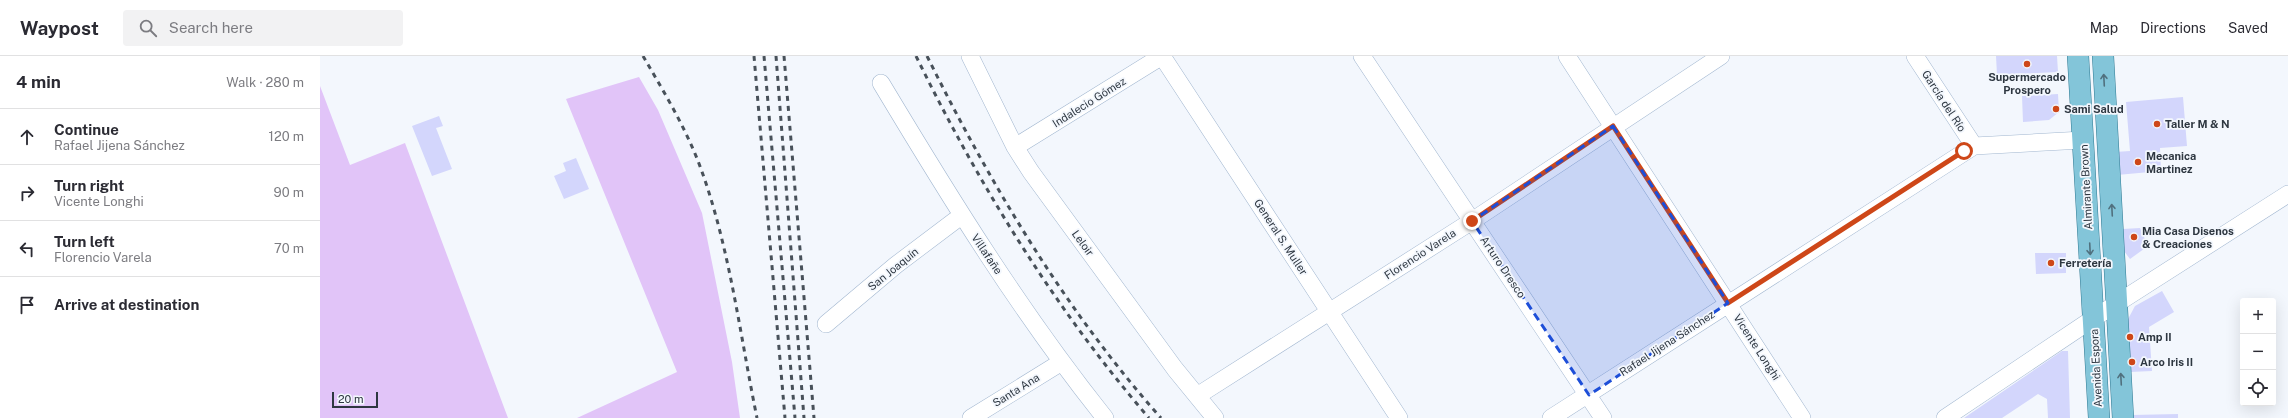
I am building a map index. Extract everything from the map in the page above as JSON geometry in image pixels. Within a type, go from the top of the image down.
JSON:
[{"type":"main road","name":"Almirante Brown","points":[[2078,56],[2094,318]]},
{"type":"main road","points":[[2103,56],[2123,418]]},
{"type":"main road","name":"Avenida Espora","points":[[2094,318],[2099,418]]},
{"type":"street","name":"Leloir","points":[[970,56],[1015,147],[1175,369],[1215,418]]},
{"type":"street","name":"Indalecio Gómez","points":[[1015,147],[1162,56]]},
{"type":"street","name":"General S. Muller","points":[[1162,56],[1399,418]]},
{"type":"street","name":"Arturo Dresco","points":[[1362,56],[1603,418]]},
{"type":"street","name":"Vicente Longhi","points":[[1567,56],[1802,418]]},
{"type":"street","name":"Florencio Varela","points":[[1197,396],[1472,221],[1613,126],[1722,56]]},
{"type":"street","name":"García del Río","points":[[1915,56],[1974,146]]},
{"type":"street","name":"Villafañe","points":[[881,83],[961,216],[1060,363],[1105,418]]},
{"type":"street","name":"Rafael Jijena Sánchez","points":[[1551,418],[1974,146],[2083,140]]},
{"type":"street","points":[[1944,418],[2094,318],[2288,194]]},
{"type":"street","name":"San Joaquín","points":[[826,324],[896,265],[961,216]]},
{"type":"street","name":"Santa Ana","points":[[972,418],[1060,363]]},
{"type":"highlighted area","points":[[1613,126],[1728,303],[1589,395],[1472,221]]},
{"type":"shaded area","points":[[639,77],[658,110],[702,213],[732,362],[740,418],[577,418],[677,372],[566,99]]},
{"type":"shaded area","points":[[320,86],[350,165],[405,143],[508,418],[320,418]]},
{"type":"building","name":"Supermercado Prospero","points":[[1996,56],[2057,56],[2058,72],[1997,75]]},
{"type":"building","points":[[2058,94],[2059,112],[2049,120],[2023,122],[2022,96]]},
{"type":"building","name":"Taller M & N","points":[[2183,97],[2187,146],[2160,148],[2161,171],[2117,175],[2115,152],[2130,151],[2126,102]]},
{"type":"building","points":[[439,116],[443,126],[436,128],[452,169],[432,176],[412,126]]},
{"type":"building","points":[[576,158],[589,189],[564,199],[554,176],[566,171],[563,163]]},
{"type":"building","name":"Mia Casa Disenos & Creaciones","points":[[2140,228],[2148,246],[2130,259],[2124,251],[2123,229]]},
{"type":"building","name":"Ferretería","points":[[2035,253],[2066,253],[2066,273],[2036,274]]},
{"type":"building","points":[[2162,291],[2174,312],[2149,327],[2152,371],[2130,372],[2127,321],[2135,306]]},
{"type":"building","points":[[2062,351],[2068,351],[2070,418],[2048,418],[2047,399],[2038,394],[2002,418],[1964,418]]},
{"type":"building","points":[[2178,414],[2178,418],[2132,418],[2132,415]]},
{"type":"railway","points":[[643,56],[675,111],[689,140],[711,199],[720,230],[734,292],[757,418]]},
{"type":"railway","points":[[754,56],[785,418]]},
{"type":"railway","points":[[764,56],[795,418]]},
{"type":"railway","points":[[776,56],[804,418]]},
{"type":"railway","points":[[784,56],[814,418]]},
{"type":"railway","points":[[916,56],[966,152],[1021,244],[1082,334],[1149,418]]},
{"type":"railway","points":[[927,56],[977,152],[1032,245],[1093,334],[1126,377],[1161,418]]},
{"type":"place","name":"Supermercado Prospero","points":[[2027,64]]},
{"type":"place","name":"Sami Salud","points":[[2056,109]]},
{"type":"place","name":"Taller M & N","points":[[2157,124]]},
{"type":"place","name":"Mecanica Martinez","points":[[2138,162]]},
{"type":"place","name":"Mia Casa Disenos & Creaciones","points":[[2134,237]]},
{"type":"place","name":"Ferretería","points":[[2051,263]]},
{"type":"place","name":"Amp II","points":[[2130,337]]},
{"type":"place","name":"Arco Iris II","points":[[2132,362]]},
{"type":"route","points":[[1472,221],[1613,126],[1728,303],[1964,151]]}]
